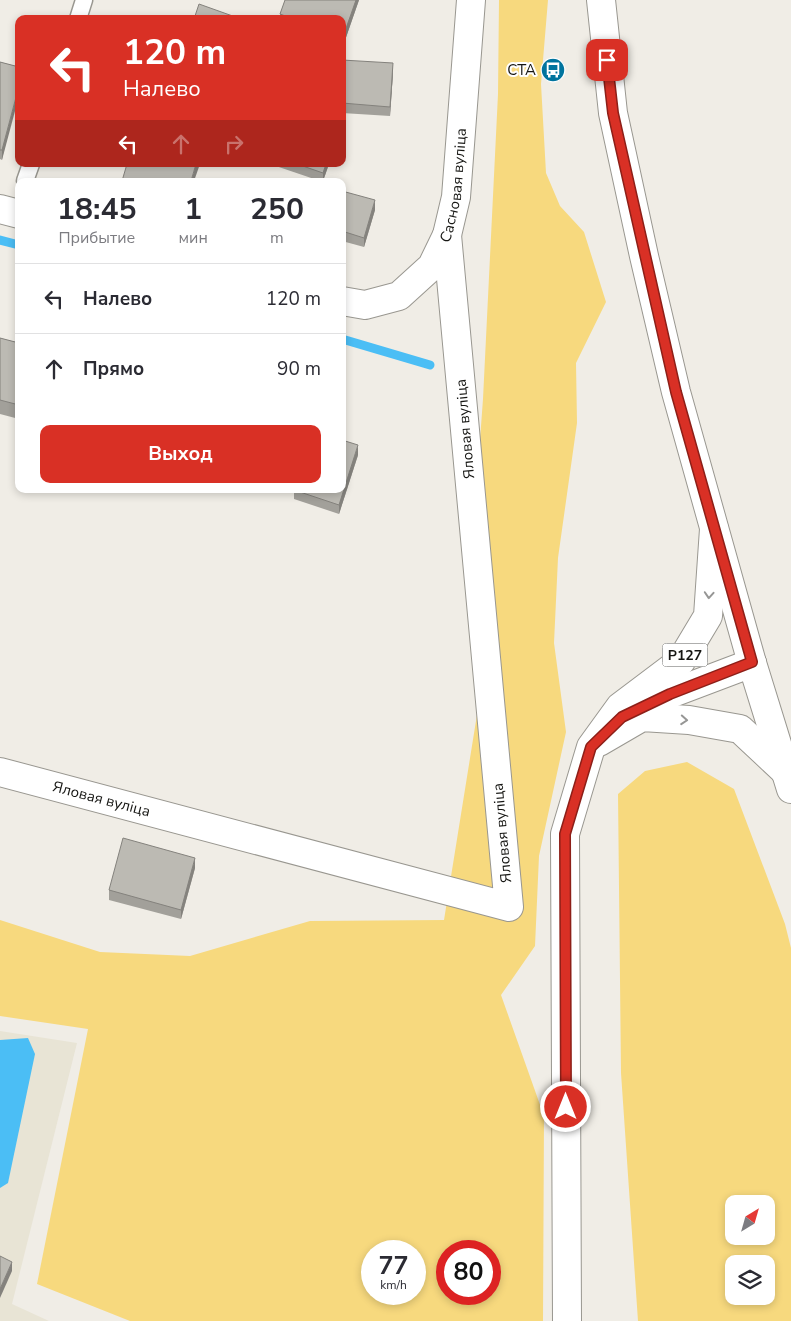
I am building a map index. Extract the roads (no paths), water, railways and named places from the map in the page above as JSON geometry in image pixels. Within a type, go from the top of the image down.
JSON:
[{"type":"main road","name":"Сасновая вуліца","points":[[346,302],[365,305],[399,296],[432,266],[447,235],[456,197],[471,0]]},
{"type":"main road","name":"Р127","points":[[601,0],[613,113],[676,392],[752,662],[789,781]]},
{"type":"main road","name":"Яловая вуліца","points":[[0,772],[509,907],[447,235]]},
{"type":"main road","name":"Р127","points":[[567,1321],[565,834],[591,747],[620,707],[681,661],[708,616],[714,529]]},
{"type":"main road","name":"Р127","points":[[591,747],[622,717],[670,694],[752,662]]},
{"type":"main road","name":"Р127","points":[[591,747],[642,717],[689,720],[740,729],[789,781]]},
{"type":"lane","points":[[79,15],[84,0]]},
{"type":"water","points":[[28,1038],[35,1054],[8,1183],[0,1188],[0,1040]]},
{"type":"waterway","points":[[0,240],[15,244]]},
{"type":"waterway","points":[[346,340],[430,365]]},
{"type":"place","name":"СТА","points":[[553,70]]}]
